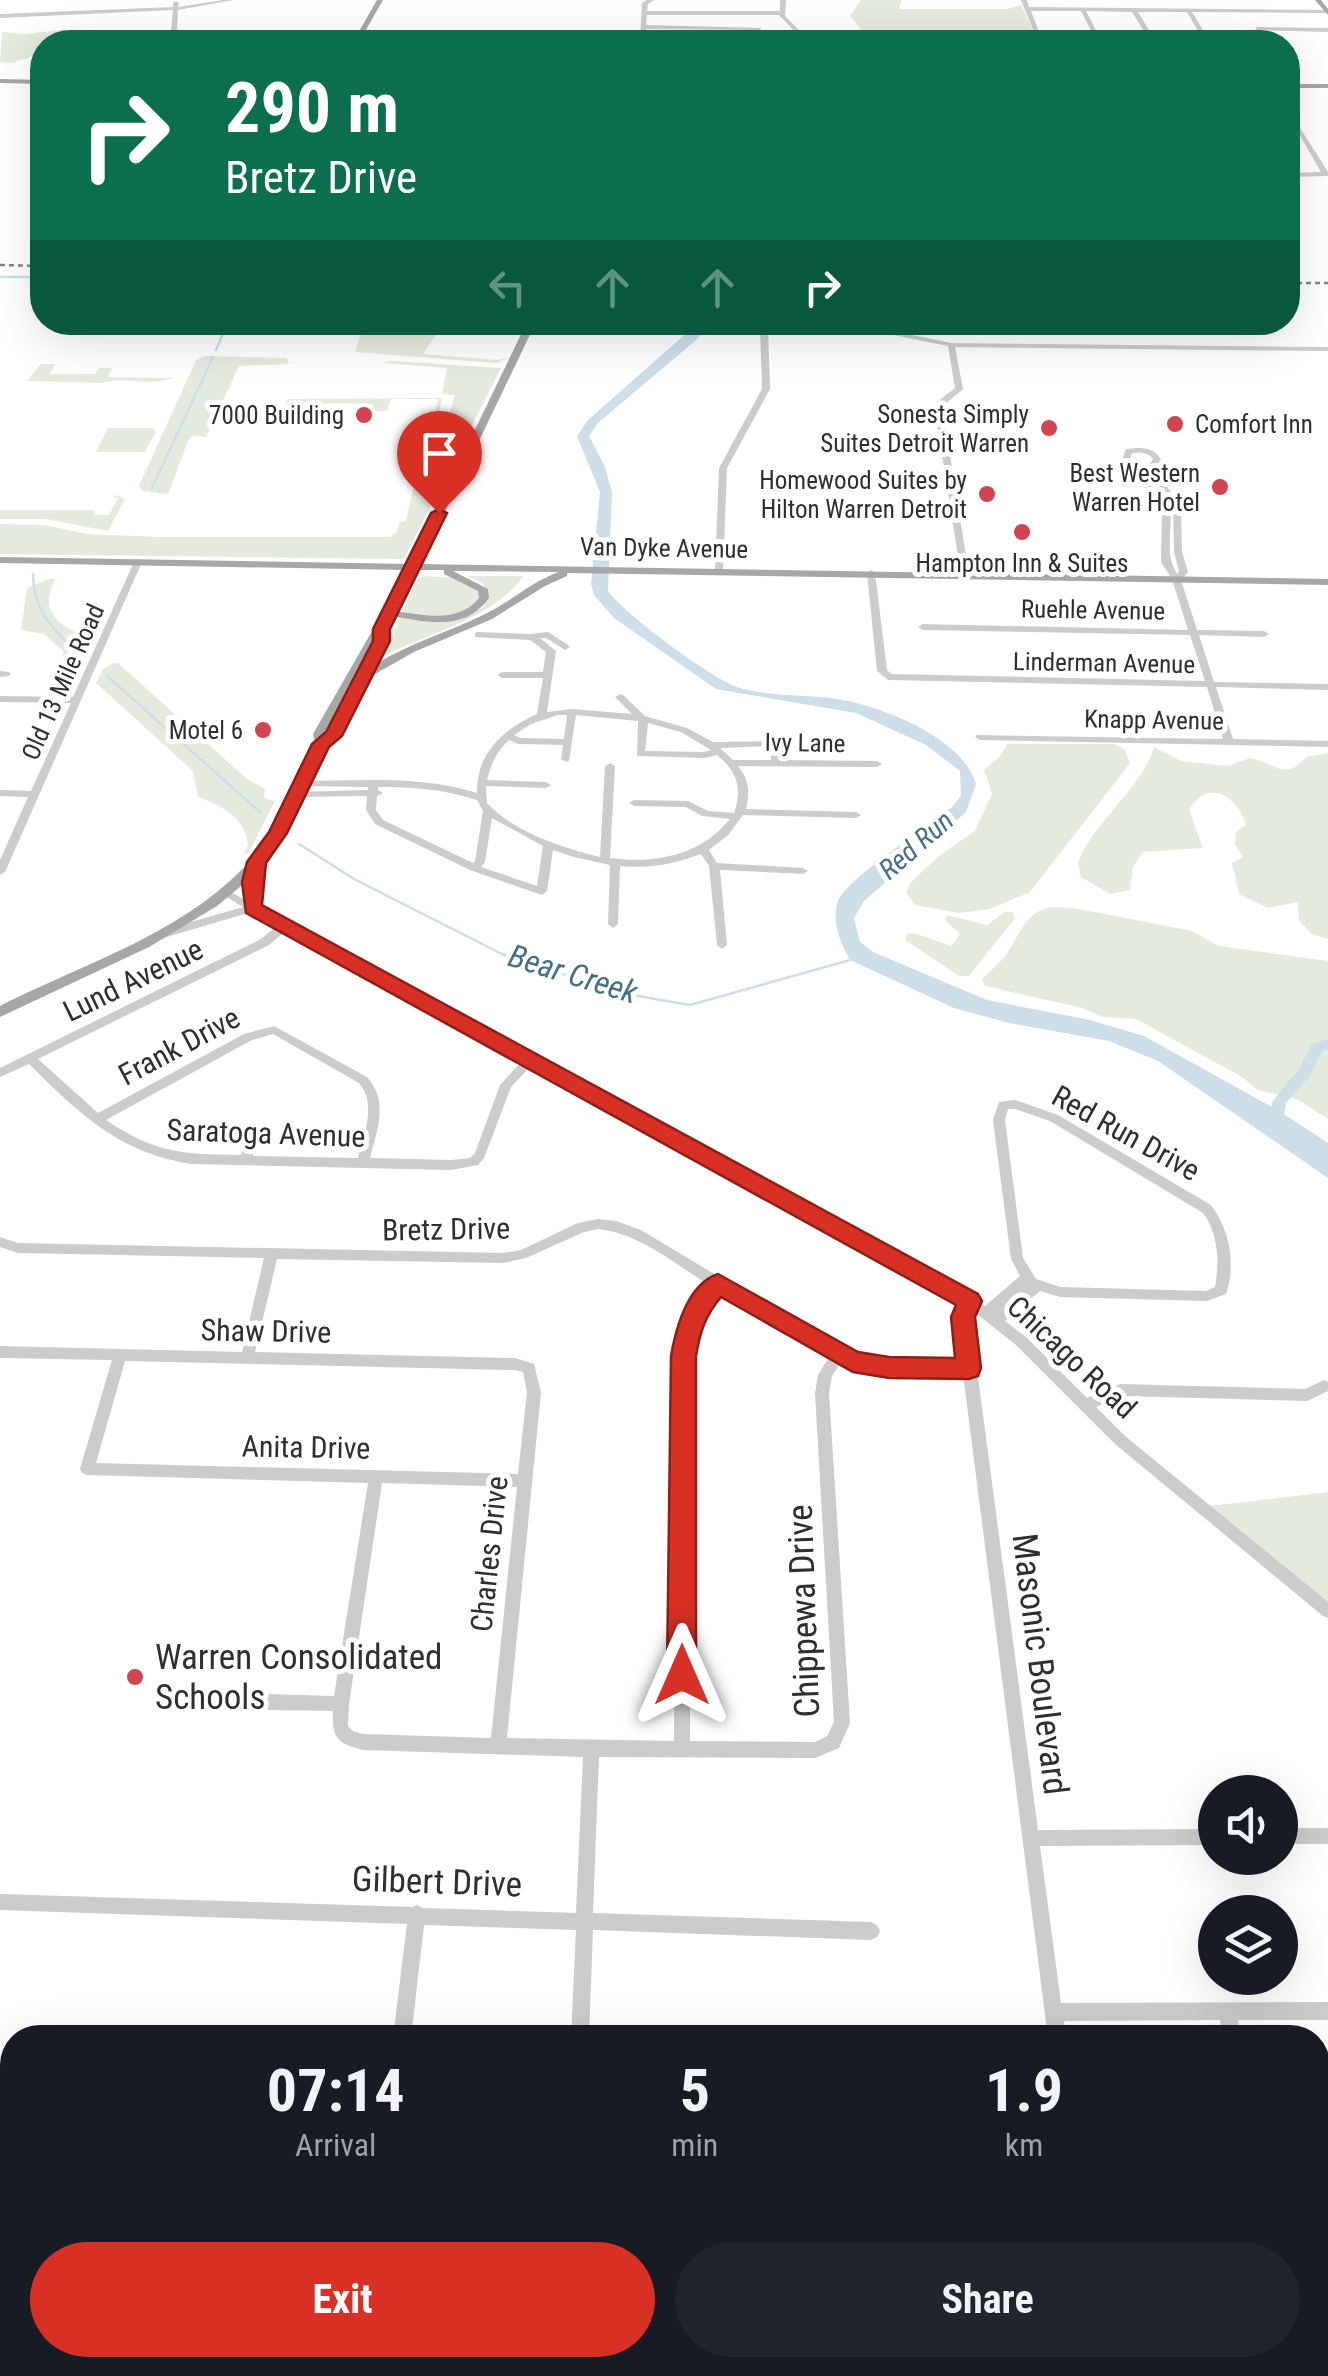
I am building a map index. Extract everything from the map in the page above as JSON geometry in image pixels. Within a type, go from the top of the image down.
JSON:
[{"type":"main road","points":[[367,29],[380,0]]},
{"type":"main road","points":[[1318,0],[1328,12]]},
{"type":"main road","points":[[0,78],[30,78]]},
{"type":"main road","points":[[1300,83],[1328,85]]},
{"type":"main road","points":[[321,744],[319,734],[370,640],[382,629],[526,335]]},
{"type":"main road","name":"Van Dyke Avenue","points":[[0,560],[1328,582]]},
{"type":"main road","points":[[390,613],[452,618],[470,613],[483,602],[480,585],[435,568]]},
{"type":"main road","points":[[348,678],[371,663],[496,608],[515,593],[533,569]]},
{"type":"main road","points":[[364,677],[398,656],[495,613],[538,583],[576,570]]},
{"type":"main road","points":[[0,1012],[157,936],[225,893],[256,862],[278,833],[321,744],[333,736],[382,641],[382,629]]},
{"type":"street","points":[[35,14],[37,0]]},
{"type":"street","points":[[120,2],[176,5],[186,0]]},
{"type":"street","points":[[0,16],[231,0]]},
{"type":"street","points":[[651,0],[646,3],[644,28],[759,28]]},
{"type":"street","points":[[781,13],[783,0]]},
{"type":"street","points":[[1024,0],[1035,30]]},
{"type":"street","points":[[1118,0],[1123,10]]},
{"type":"street","points":[[1227,0],[1257,29],[1328,30]]},
{"type":"street","points":[[174,30],[176,5]]},
{"type":"street","points":[[1027,9],[1328,12]]},
{"type":"street","points":[[1082,10],[1093,30]]},
{"type":"street","points":[[1134,10],[1146,30]]},
{"type":"street","points":[[1189,11],[1200,30]]},
{"type":"street","points":[[644,13],[781,13],[797,30]]},
{"type":"street","points":[[1300,130],[1327,174]]},
{"type":"street","points":[[1300,175],[1327,174]]},
{"type":"street","points":[[719,571],[723,468],[766,389],[764,335]]},
{"type":"street","points":[[900,335],[951,345],[1328,349]]},
{"type":"street","points":[[951,345],[959,389],[940,404],[939,410],[965,575]]},
{"type":"street","points":[[1176,579],[1184,572],[1178,548],[1180,517],[1150,470],[1157,459],[1155,455],[1145,450],[1129,451],[1126,460],[1163,494],[1168,518],[1162,548],[1167,570],[1176,579],[1229,741]]},
{"type":"street","points":[[1168,518],[1180,517]]},
{"type":"street","points":[[1162,548],[1178,548]]},
{"type":"street","name":"Old 13 Mile Road","points":[[0,872],[138,562]]},
{"type":"street","name":"Linderman Avenue","points":[[871,573],[882,671],[888,677],[1328,687]]},
{"type":"street","name":"Ruehle Avenue","points":[[922,627],[1264,634]]},
{"type":"street","points":[[478,635],[532,637],[551,651],[542,715]]},
{"type":"street","points":[[502,675],[548,675]]},
{"type":"street","points":[[620,697],[643,720]]},
{"type":"street","points":[[0,698],[75,704]]},
{"type":"street","points":[[0,707],[75,704]]},
{"type":"street","points":[[566,758],[572,712]]},
{"type":"street","points":[[572,712],[676,724],[715,748],[732,764],[743,784],[739,815],[703,849],[660,863],[610,861],[548,846],[488,811],[480,798],[483,783],[494,751],[506,735],[542,715],[572,712]]},
{"type":"street","points":[[643,720],[636,758],[704,755],[715,748],[771,743],[776,748],[776,762]]},
{"type":"street","points":[[506,735],[518,741],[568,742]]},
{"type":"street","name":"Knapp Avenue","points":[[980,737],[1328,744]]},
{"type":"street","name":"Ivy Lane","points":[[732,764],[877,764]]},
{"type":"street","points":[[610,766],[612,924]]},
{"type":"street","points":[[483,783],[546,785]]},
{"type":"street","points":[[298,789],[373,789],[480,798]]},
{"type":"street","points":[[373,789],[372,810],[380,822],[474,868],[542,890],[548,846]]},
{"type":"street","points":[[0,793],[35,794]]},
{"type":"street","points":[[634,803],[688,804],[706,814],[856,815]]},
{"type":"street","points":[[474,868],[480,862],[488,811]]},
{"type":"street","points":[[703,849],[714,866],[722,945]]},
{"type":"street","points":[[157,936],[253,908],[256,862]]},
{"type":"street","points":[[714,866],[803,871]]},
{"type":"street","name":"Chicago Road","points":[[225,893],[970,1301],[992,1316],[1163,1477],[1328,1611]]},
{"type":"street","name":"Lund Avenue","points":[[0,1072],[266,942],[285,926]]},
{"type":"street","name":"Frank Drive","points":[[99,1118],[248,1036],[274,1030],[371,1086],[376,1103],[362,1162]]},
{"type":"street","name":"Saratoga Avenue","points":[[30,1058],[129,1142],[155,1155],[462,1165],[474,1162],[484,1150],[506,1085],[530,1060]]},
{"type":"street","name":"Red Run Drive","points":[[1003,1104],[1042,1112],[1201,1203],[1216,1221],[1224,1282],[1220,1290],[1207,1296],[1060,1292],[1031,1283],[1018,1259],[999,1120],[1003,1104]]},
{"type":"street","points":[[246,1160],[253,1134]]},
{"type":"street","name":"Bretz Drive","points":[[0,1242],[18,1248],[515,1258],[574,1228],[606,1224],[636,1234],[838,1356],[889,1368],[969,1368]]},
{"type":"street","points":[[247,1358],[271,1255]]},
{"type":"street","points":[[992,1316],[1031,1283]]},
{"type":"street","points":[[682,1748],[683,1356],[694,1316],[718,1284]]},
{"type":"street","name":"Masonic Boulevard","points":[[970,1301],[963,1317],[969,1368],[1056,2025]]},
{"type":"street","name":"Shaw Drive","points":[[0,1352],[515,1364],[530,1368]]},
{"type":"street","name":"Anita Drive","points":[[120,1356],[87,1469],[524,1481]]},
{"type":"street","name":"Chippewa Drive","points":[[341,1704],[342,1734],[363,1742],[591,1750],[815,1750],[833,1742],[843,1713],[822,1393],[825,1375],[838,1356]]},
{"type":"street","name":"Charles Drive","points":[[498,1747],[534,1392],[530,1368]]},
{"type":"street","points":[[1086,1405],[1120,1390],[1307,1396],[1324,1386]]},
{"type":"street","points":[[268,1702],[341,1704],[376,1476]]},
{"type":"street","points":[[581,2025],[591,1750]]},
{"type":"street","points":[[1298,1836],[1328,1836]]},
{"type":"street","points":[[1030,1838],[1198,1837]]},
{"type":"street","name":"Gilbert Drive","points":[[0,1902],[871,1931]]},
{"type":"street","points":[[403,2025],[416,1914]]},
{"type":"street","points":[[1054,2012],[1328,2010]]},
{"type":"street","points":[[1227,2012],[1230,2025]]},
{"type":"shaded area","points":[[861,0],[902,0],[899,9],[1007,9],[1021,5],[1032,30],[862,30],[850,16]]},
{"type":"shaded area","points":[[2,32],[30,33],[30,57],[0,62]]},
{"type":"shaded area","points":[[360,335],[436,335],[423,354],[497,360],[510,357],[497,363],[355,352]]},
{"type":"shaded area","points":[[205,356],[287,358],[289,364],[239,366],[206,437],[192,436],[188,441],[168,494],[142,491],[139,486],[196,360]]},
{"type":"shaded area","points":[[382,363],[501,368],[460,449],[410,449],[411,444],[430,438],[438,399],[391,399],[387,411],[372,411],[373,404],[297,403],[291,420],[279,420],[288,399],[442,398],[437,422],[441,424],[434,426],[433,432],[444,433],[455,395],[442,394],[447,368]]},
{"type":"shaded area","points":[[41,364],[55,364],[50,374],[95,374],[99,368],[112,368],[108,377],[173,378],[154,382],[27,381]]},
{"type":"shaded area","points":[[108,428],[153,428],[156,432],[145,452],[96,452]]},
{"type":"shaded area","points":[[424,453],[457,455],[404,559],[0,554],[0,524],[159,537],[390,537],[397,532],[400,522],[406,521],[420,459],[415,458]]},
{"type":"shaded area","points":[[112,497],[125,499],[108,531],[46,519],[0,519],[0,510],[95,510],[94,515],[109,515],[118,498]]},
{"type":"shaded area","points":[[423,576],[454,578],[478,590],[479,600],[463,611],[443,616],[403,611],[416,580]]},
{"type":"shaded area","points":[[467,576],[524,576],[511,591],[478,614],[384,656],[401,616],[456,620],[484,607],[488,590]]},
{"type":"shaded area","points":[[55,580],[50,593],[51,612],[91,642],[87,652],[70,661],[63,659],[63,651],[44,634],[21,630],[27,588]]},
{"type":"shaded area","points":[[118,663],[247,779],[265,789],[264,798],[275,801],[248,854],[244,853],[248,845],[246,836],[237,820],[198,797],[193,771],[96,683],[103,669]]},
{"type":"shaded area","points":[[1007,744],[1114,744],[1124,749],[1130,763],[1030,892],[990,909],[959,913],[915,905],[906,892],[910,883],[940,855],[975,831],[992,794],[984,770]]},
{"type":"shaded area","points":[[1154,747],[1181,761],[1228,766],[1250,758],[1286,770],[1306,757],[1328,753],[1328,939],[1312,934],[1299,921],[1298,902],[1268,908],[1239,894],[1232,863],[1243,857],[1235,844],[1236,832],[1246,825],[1236,806],[1221,794],[1204,795],[1189,810],[1203,848],[1143,852],[1133,867],[1130,890],[1110,894],[1081,877],[1078,863],[1085,847],[1139,777]]},
{"type":"shaded area","points":[[1050,907],[1074,908],[1192,931],[1219,946],[1328,961],[1328,1119],[1297,1099],[1258,1090],[1242,1077],[1136,1019],[1103,1017],[1082,1008],[985,986],[982,979],[1006,955],[1023,926],[1034,914]]},
{"type":"shaded area","points":[[1005,912],[1013,912],[1015,918],[969,976],[959,976],[905,940],[907,934],[914,933],[951,946],[960,934],[945,920],[947,915],[987,925]]},
{"type":"shaded area","points":[[1328,1492],[1328,1603],[1210,1506]]},
{"type":"water","name":"Red Run","points":[[684,335],[700,335],[598,423],[589,436],[605,467],[612,492],[608,591],[649,629],[737,687],[837,699],[876,709],[919,727],[955,752],[968,767],[976,784],[966,812],[864,901],[854,918],[860,942],[873,952],[987,1000],[1090,1020],[1144,1036],[1279,1111],[1328,1143],[1328,1178],[1158,1061],[1109,1041],[1009,1023],[954,1008],[850,960],[838,931],[838,901],[872,866],[952,807],[961,796],[960,771],[926,745],[856,713],[716,689],[614,618],[594,595],[591,584],[600,492],[577,436],[588,420]]},
{"type":"waterway","name":"Bear Creek","points":[[0,277],[30,277]]},
{"type":"waterway","name":"Bear Creek","points":[[216,350],[222,335]]},
{"type":"waterway","name":"Bear Creek","points":[[152,488],[213,357]]},
{"type":"waterway","name":"Bear Creek","points":[[33,574],[43,614],[71,646]]},
{"type":"waterway","name":"Bear Creek","points":[[107,676],[261,813]]},
{"type":"waterway","name":"Bear Creek","points":[[299,844],[354,879],[502,954],[621,993],[690,1005],[850,960]]},
{"type":"waterway","points":[[1277,1125],[1279,1102],[1305,1072],[1317,1048],[1328,1044]]},
{"type":"railway","points":[[0,265],[30,266]]},
{"type":"railway","points":[[1300,283],[1328,283]]},
{"type":"place","name":"7000 Building","points":[[364,415]]},
{"type":"place","name":"Comfort Inn","points":[[1175,424]]},
{"type":"place","name":"Sonesta Simply Suites Detroit Warren","points":[[1049,428]]},
{"type":"place","name":"Best Western Warren Hotel","points":[[1220,487]]},
{"type":"place","name":"Homewood Suites by Hilton Warren Detroit","points":[[987,494]]},
{"type":"place","name":"Hampton Inn & Suites","points":[[1022,532]]},
{"type":"place","name":"Motel 6","points":[[263,730]]},
{"type":"place","name":"Warren Consolidated Schools","points":[[135,1677]]},
{"type":"route","points":[[439,513],[382,629],[382,641],[333,736],[321,744],[278,833],[256,862],[253,908],[970,1301],[963,1317],[969,1368],[889,1368],[838,1356],[718,1284],[700,1305],[688,1328],[683,1356],[682,1675]]}]
